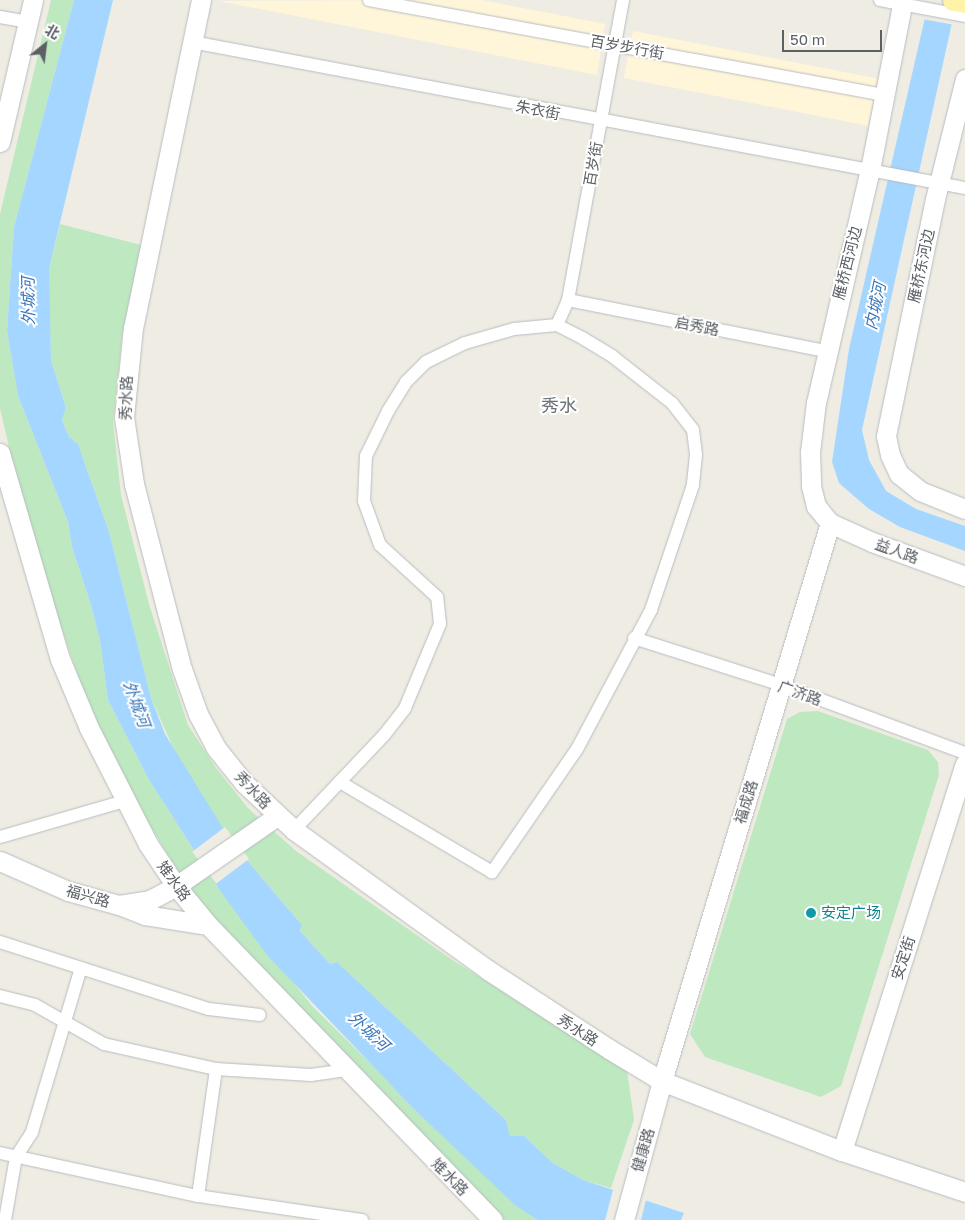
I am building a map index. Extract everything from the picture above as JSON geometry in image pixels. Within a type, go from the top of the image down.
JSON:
[{"type":"main road","points":[[953,0],[965,2]]},
{"type":"street","points":[[0,142],[33,0]]},
{"type":"street","name":"秀水路","points":[[200,0],[130,347],[124,417],[127,452],[172,635],[198,714],[216,748],[244,782],[277,816],[294,830],[488,970],[662,1081],[842,1151],[965,1192]]},
{"type":"street","name":"百岁步行街","points":[[369,0],[884,95]]},
{"type":"street","name":"百岁街","points":[[557,326],[568,300],[623,0]]},
{"type":"street","points":[[880,0],[965,16]]},
{"type":"street","name":"雁桥西河边","points":[[830,523],[816,506],[811,486],[810,452],[826,351],[877,171],[884,95],[907,4]]},
{"type":"street","points":[[0,17],[27,22]]},
{"type":"street","name":"朱衣街","points":[[192,42],[600,122],[965,188]]},
{"type":"street","name":"雁桥东河边","points":[[965,79],[931,181],[886,436],[890,455],[899,474],[920,491],[965,508]]},
{"type":"street","name":"启秀路","points":[[568,300],[826,351]]},
{"type":"street","points":[[294,830],[340,782],[405,708],[440,624],[437,596],[380,546],[364,501],[366,456],[406,382],[426,362],[465,343],[506,331],[557,326],[612,356],[672,403],[693,430],[696,455],[693,485],[650,610],[577,749],[492,872],[340,782]]},
{"type":"street","name":"雉水路","points":[[0,453],[60,660],[89,728],[125,801],[183,882],[208,925],[492,1220]]},
{"type":"street","name":"益人路","points":[[830,523],[872,542],[965,576]]},
{"type":"street","name":"福成路","points":[[662,1081],[830,523]]},
{"type":"street","name":"广济路","points":[[634,638],[781,685],[965,753]]},
{"type":"street","name":"安定街","points":[[842,1151],[965,764]]},
{"type":"street","points":[[0,837],[125,801]]},
{"type":"street","name":"福兴路","points":[[0,861],[68,891],[119,905],[150,900],[183,882],[277,816]]},
{"type":"street","points":[[119,905],[145,916],[208,925]]},
{"type":"street","points":[[0,942],[141,985],[209,1009],[260,1015]]},
{"type":"street","points":[[5,1220],[16,1157],[32,1132],[81,968]]},
{"type":"street","points":[[0,996],[35,1005],[104,1044],[216,1069],[311,1075],[348,1070]]},
{"type":"street","points":[[198,1196],[216,1069]]},
{"type":"street","name":"健康路","points":[[624,1220],[662,1081]]},
{"type":"street","points":[[0,1153],[198,1196],[362,1220]]},
{"type":"shaded area","points":[[481,0],[605,24],[597,75],[219,1]]},
{"type":"shaded area","points":[[633,31],[877,79],[868,126],[624,78]]},
{"type":"green space","points":[[51,0],[74,0],[14,227],[7,331],[18,396],[68,522],[72,547],[91,605],[100,641],[108,700],[149,780],[219,889],[313,1007],[517,1207],[538,1220],[504,1220],[435,1157],[194,898],[121,777],[83,691],[27,525],[0,408],[0,214]]},
{"type":"green space","points":[[60,224],[141,245],[122,336],[113,422],[121,495],[149,604],[188,725],[216,768],[248,808],[296,851],[454,961],[627,1070],[634,1120],[611,1188],[583,1180],[553,1163],[524,1136],[510,1137],[506,1120],[337,962],[330,964],[300,931],[302,925],[232,843],[180,763],[151,698],[109,532],[78,444],[69,437],[62,420],[66,408],[51,360],[49,303],[49,269]]},
{"type":"green space","name":"安定广场","points":[[818,711],[928,750],[938,762],[939,775],[841,1086],[821,1097],[705,1057],[690,1034],[787,719],[800,712]]},
{"type":"water","name":"外城河","points":[[74,0],[113,0],[49,269],[51,360],[66,408],[62,420],[69,437],[78,444],[109,532],[151,698],[165,734],[232,843],[302,925],[300,931],[330,964],[337,962],[506,1120],[510,1136],[524,1136],[553,1163],[583,1180],[684,1213],[681,1220],[538,1220],[517,1207],[415,1110],[267,955],[219,889],[149,780],[108,700],[100,641],[91,605],[72,547],[68,522],[18,396],[7,331],[14,227]]},
{"type":"water","name":"内城河","points":[[929,0],[957,0],[862,430],[869,460],[886,491],[916,509],[965,526],[965,551],[900,527],[869,509],[839,483],[832,462],[849,349]]},
{"type":"pier","points":[[927,0],[960,0],[955,25],[922,19]]},
{"type":"pier","points":[[225,827],[249,859],[216,884],[192,852]]},
{"type":"pier","points":[[614,1186],[647,1196],[641,1220],[605,1220]]},
{"type":"place","name":"安定广场","points":[[811,913]]},
{"type":"district","name":"秀水","points":[[559,405]]}]
